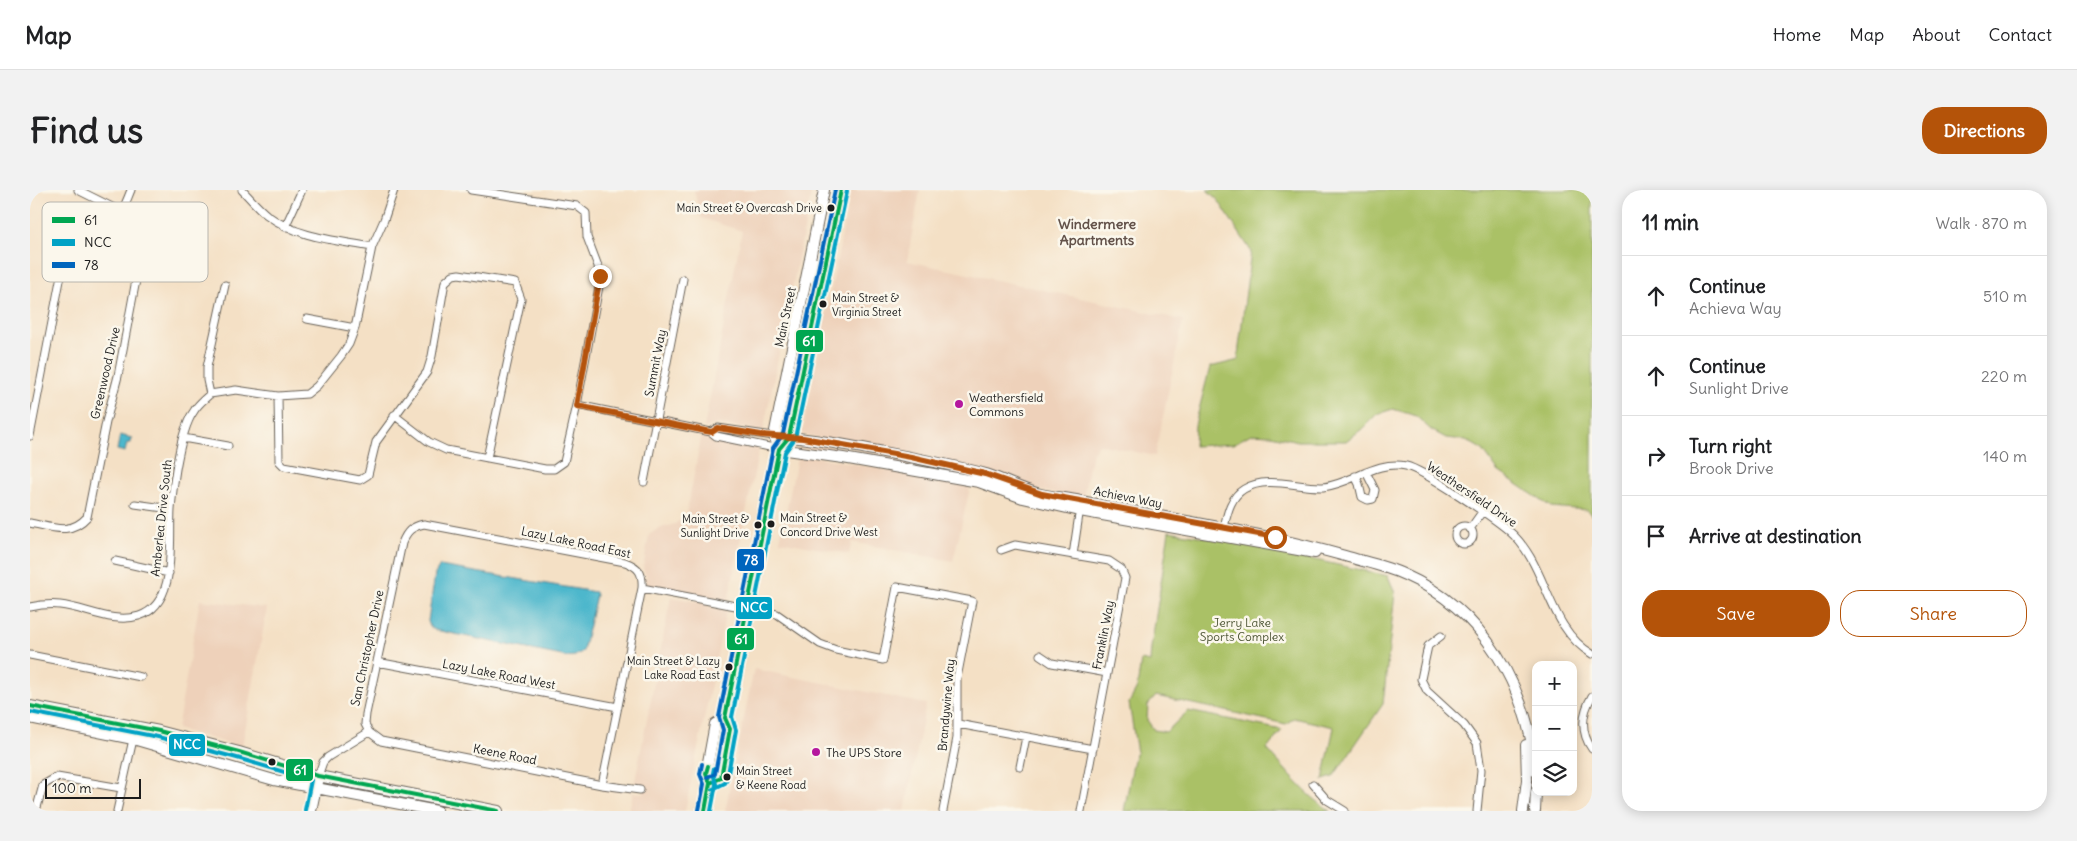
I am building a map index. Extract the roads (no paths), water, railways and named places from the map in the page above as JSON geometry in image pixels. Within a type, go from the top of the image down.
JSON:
[{"type":"main road","name":"Main Street","points":[[774,436],[824,190]]},
{"type":"main road","points":[[710,783],[721,778],[730,729],[725,718],[779,449],[789,436],[841,190]]},
{"type":"main road","points":[[812,250],[816,257],[815,283],[820,293]]},
{"type":"main road","points":[[774,436],[779,449]]},
{"type":"main road","name":"Achieva Way","points":[[774,436],[789,436],[911,457],[985,474],[1080,506]]},
{"type":"main road","name":"Achieva Way","points":[[779,449],[980,482],[1023,498],[1080,506],[1223,532],[1327,555],[1345,556],[1384,566],[1405,574],[1453,604],[1479,631],[1503,663],[1513,681],[1530,731],[1533,751]]},
{"type":"main road","points":[[30,706],[136,726],[220,746],[318,776],[498,811]]},
{"type":"main road","name":"Achieva Way","points":[[1522,709],[1527,756],[1523,811]]},
{"type":"main road","points":[[30,718],[132,739],[247,773],[437,811]]},
{"type":"main road","points":[[705,811],[710,783],[706,773],[715,724],[725,718]]},
{"type":"main road","points":[[311,811],[318,776]]},
{"type":"main road","points":[[1534,811],[1536,796]]},
{"type":"street","points":[[78,190],[102,202]]},
{"type":"street","points":[[126,202],[131,190]]},
{"type":"street","points":[[242,190],[265,214],[285,227],[314,237],[372,247]]},
{"type":"street","points":[[285,227],[302,190]]},
{"type":"street","points":[[225,285],[208,367],[207,380],[210,394],[236,390],[278,396],[307,394],[317,386],[349,344],[355,328],[372,247],[394,190]]},
{"type":"street","points":[[394,415],[429,442],[446,450],[545,469],[554,468],[564,462],[577,406],[600,280],[598,266],[587,237],[586,216],[583,209],[577,206],[471,190]]},
{"type":"street","points":[[278,396],[278,462],[284,466],[360,480],[368,475],[376,442],[427,372],[432,356],[445,282],[453,275],[459,274],[515,283],[521,299],[487,458]]},
{"type":"street","name":"Summit Way","points":[[644,482],[683,279]]},
{"type":"street","points":[[30,436],[60,282]]},
{"type":"street","name":"Greenwood Drive","points":[[30,523],[68,530],[79,526],[87,517],[106,422],[118,376],[136,282]]},
{"type":"street","points":[[307,319],[355,328]]},
{"type":"street","name":"Amberlea Drive South","points":[[30,607],[60,605],[109,617],[125,618],[141,615],[155,606],[162,597],[169,573],[171,509],[176,468],[183,438],[193,412],[210,394]]},
{"type":"street","points":[[577,406],[712,432],[716,436],[779,449]]},
{"type":"street","points":[[712,432],[718,428],[774,436]]},
{"type":"street","points":[[183,438],[228,446]]},
{"type":"street","name":"Weathersfield Drive","points":[[1223,532],[1230,504],[1236,495],[1245,488],[1268,483],[1321,487],[1338,484],[1385,466],[1407,466],[1428,477],[1482,512],[1508,530],[1521,542],[1562,623],[1572,638],[1592,654]]},
{"type":"street","points":[[1355,476],[1362,497],[1368,500],[1373,499],[1375,490],[1366,472]]},
{"type":"street","points":[[135,504],[171,509]]},
{"type":"street","points":[[1073,555],[1080,506]]},
{"type":"street","points":[[1470,528],[1482,512]]},
{"type":"street","name":"Lazy Lake Road East","points":[[412,526],[424,524],[625,562],[640,570],[642,588]]},
{"type":"street","name":"San Christopher Drive","points":[[369,732],[366,724],[366,714],[402,543],[406,533],[412,526]]},
{"type":"street","name":"Franklin Way","points":[[1001,550],[1015,545],[1114,563],[1121,569],[1125,578],[1080,811]]},
{"type":"street","points":[[115,561],[169,573]]},
{"type":"street","name":"Brandywine Way","points":[[747,608],[777,614],[820,644],[836,650],[883,660],[897,587],[972,601],[957,678],[958,724],[943,811]]},
{"type":"street","points":[[602,785],[642,588],[747,608]]},
{"type":"street","points":[[1441,636],[1428,646],[1421,679],[1427,691],[1464,725],[1477,743],[1481,770],[1477,811]]},
{"type":"street","points":[[30,655],[141,677]]},
{"type":"street","points":[[1040,655],[1052,663],[1107,673]]},
{"type":"street","name":"Lazy Lake Road West","points":[[377,662],[618,707]]},
{"type":"street","points":[[1592,696],[1583,718],[1584,733],[1592,749]]},
{"type":"street","points":[[958,724],[1093,749]]},
{"type":"street","points":[[117,811],[136,726]]},
{"type":"street","points":[[318,776],[323,762],[328,757],[369,732]]},
{"type":"street","name":"Keene Road","points":[[369,732],[381,741],[602,785],[640,790]]},
{"type":"street","points":[[1020,767],[1026,737]]},
{"type":"street","points":[[36,811],[41,789],[50,780],[63,777],[121,788]]},
{"type":"street","points":[[1313,784],[1328,800],[1345,811]]},
{"type":"water","points":[[120,435],[132,438],[131,443],[127,443],[125,452],[117,450]]},
{"type":"water","points":[[440,566],[595,592],[596,595],[583,651],[575,656],[567,657],[435,630],[430,627],[428,621],[435,574]]},
{"type":"place","name":"Main Street & Overcash Drive","points":[[831,208]]},
{"type":"place","name":"Main Street & Virginia Street","points":[[823,304]]},
{"type":"place","name":"Weathersfield Commons","points":[[959,404]]},
{"type":"place","name":"Main Street & Concord Drive West","points":[[771,524]]},
{"type":"place","name":"Main Street & Sunlight Drive","points":[[758,525]]},
{"type":"place","name":"Main Street & Lazy Lake Road East","points":[[729,667]]},
{"type":"place","name":"The UPS Store","points":[[816,752]]},
{"type":"place","name":"Main Street & Keene Road","points":[[727,777]]},
{"type":"district","name":"Windermere Apartments","points":[[1097,232]]},
{"type":"park label","name":"Jerry Lake Sports Complex","points":[[1242,629]]}]
